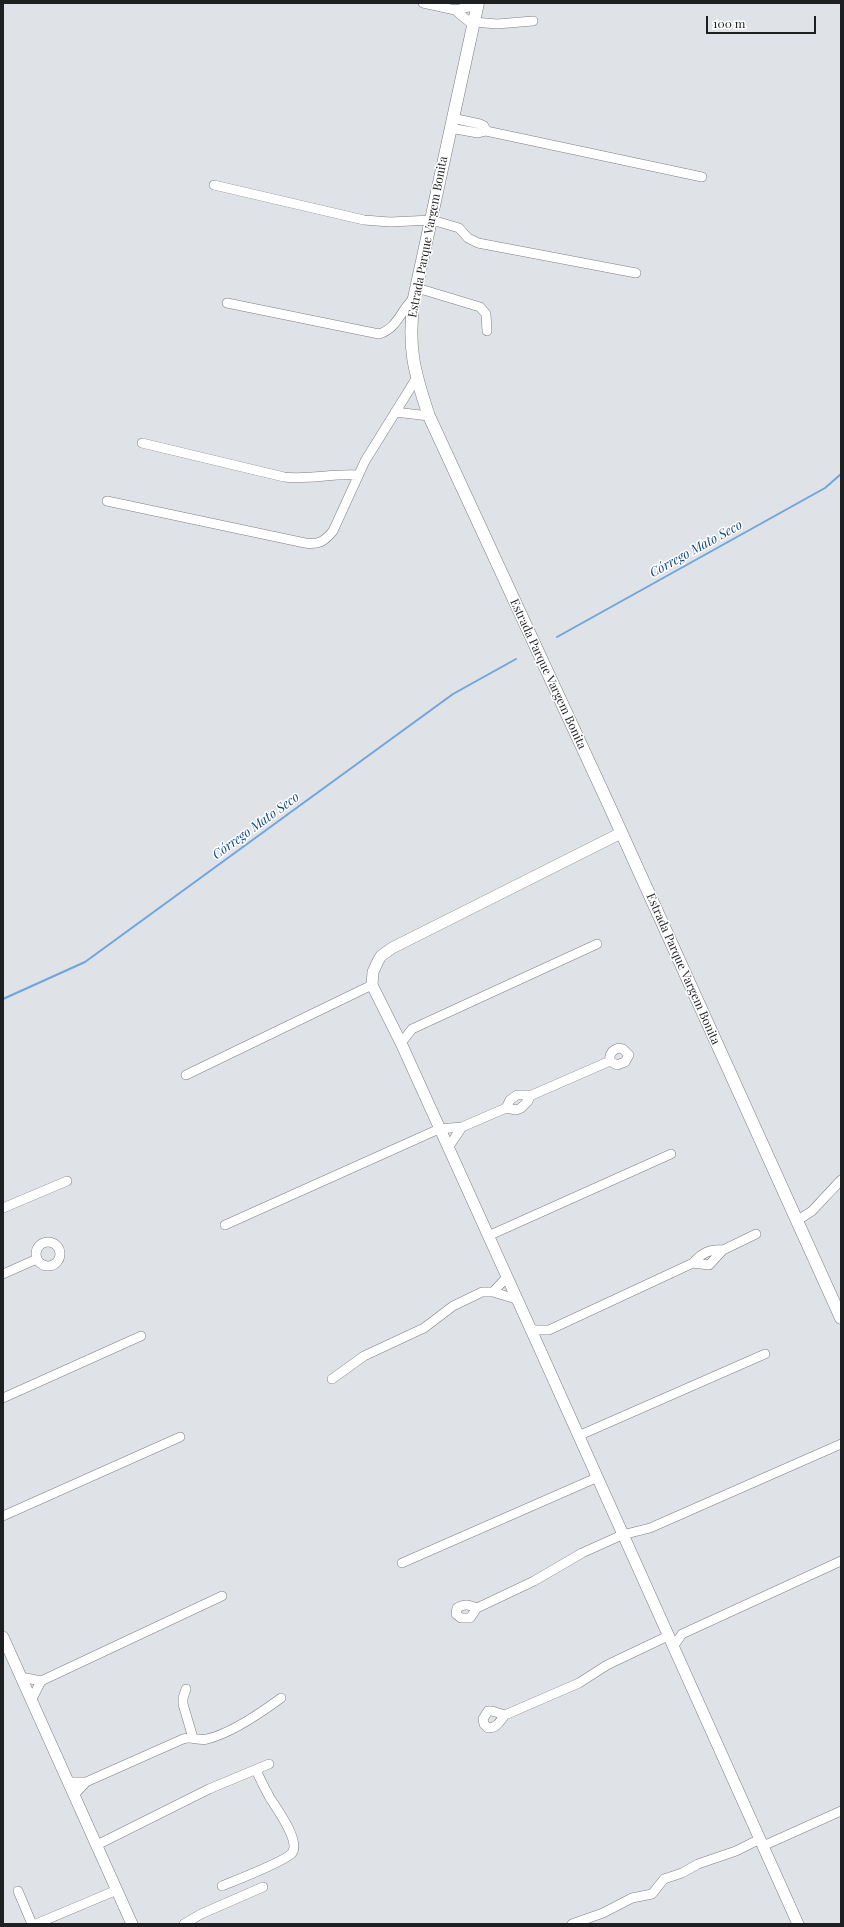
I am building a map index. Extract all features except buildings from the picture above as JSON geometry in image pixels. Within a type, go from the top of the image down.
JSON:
[{"type":"main road","name":"Estrada Parque Vargem Bonita","points":[[478,4],[415,293],[410,342],[416,379],[429,416],[798,1220],[841,1318]]},
{"type":"street","points":[[423,3],[455,10],[474,24],[533,21]]},
{"type":"street","points":[[455,10],[478,4]]},
{"type":"street","points":[[451,123],[478,133],[486,131],[702,177]]},
{"type":"street","points":[[214,186],[364,220],[390,222],[432,220],[459,228],[468,238],[478,243],[636,273]]},
{"type":"street","points":[[227,303],[379,334],[391,329],[415,293],[480,306],[486,314],[487,331]]},
{"type":"street","points":[[107,501],[316,544],[326,539],[333,531],[350,497],[358,475],[374,445],[416,379]]},
{"type":"street","points":[[395,412],[429,416]]},
{"type":"street","points":[[142,443],[284,477],[301,478],[329,475],[358,475]]},
{"type":"street","points":[[621,833],[392,948],[378,961],[373,972],[372,984],[537,1343],[596,1478],[798,1924]]},
{"type":"street","points":[[400,1043],[412,1029],[597,944]]},
{"type":"street","points":[[186,1074],[372,984]]},
{"type":"street","points":[[393,1028],[412,1029]]},
{"type":"street","points":[[506,1108],[513,1097],[521,1094],[530,1096],[610,1061]]},
{"type":"street","points":[[225,1225],[439,1128],[462,1126],[506,1108],[516,1110],[521,1108],[528,1101],[530,1096]]},
{"type":"street","points":[[448,1148],[462,1126]]},
{"type":"street","points":[[488,1236],[671,1154]]},
{"type":"street","points":[[3,1208],[66,1181]]},
{"type":"street","points":[[798,1220],[812,1211],[840,1184]]},
{"type":"street","points":[[693,1264],[709,1265],[723,1250],[756,1234]]},
{"type":"street","points":[[537,1343],[549,1330],[693,1264],[700,1255],[707,1251],[723,1250]]},
{"type":"street","points":[[3,1274],[38,1259]]},
{"type":"street","points":[[493,1292],[506,1278]]},
{"type":"street","points":[[332,1379],[364,1356],[424,1328],[453,1306],[482,1292],[493,1292],[516,1299]]},
{"type":"street","points":[[530,1330],[549,1330]]},
{"type":"street","points":[[3,1398],[141,1336]]},
{"type":"street","points":[[578,1436],[765,1354]]},
{"type":"street","points":[[3,1516],[180,1437]]},
{"type":"street","points":[[477,1608],[534,1581],[582,1553],[622,1535],[650,1528],[841,1444]]},
{"type":"street","points":[[402,1563],[596,1478]]},
{"type":"street","points":[[673,1647],[682,1634],[841,1561]]},
{"type":"street","points":[[21,1677],[41,1681],[222,1596]]},
{"type":"street","points":[[505,1715],[579,1683],[666,1632],[682,1634]]},
{"type":"street","points":[[3,1637],[132,1924]]},
{"type":"street","points":[[31,1701],[41,1681]]},
{"type":"street","points":[[186,1689],[183,1704],[193,1738]]},
{"type":"street","points":[[74,1795],[86,1782],[183,1739],[205,1739],[221,1733],[251,1718],[281,1698]]},
{"type":"street","points":[[97,1845],[209,1789],[270,1764]]},
{"type":"street","points":[[222,1886],[282,1860],[292,1853],[293,1850],[293,1842],[288,1827],[256,1770]]},
{"type":"street","points":[[69,1782],[86,1782]]},
{"type":"street","points":[[572,1924],[603,1914],[632,1898],[652,1894],[664,1879],[682,1873],[698,1864],[762,1843],[841,1811]]},
{"type":"street","points":[[184,1924],[201,1914],[263,1887]]},
{"type":"street","points":[[18,1890],[32,1924]]},
{"type":"street","points":[[36,1924],[117,1890]]},
{"type":"waterway","name":"Córrego Mato Seco","points":[[557,637],[825,488],[841,474]]},
{"type":"waterway","name":"Córrego Mato Seco","points":[[3,999],[85,962],[453,694],[516,659]]}]
